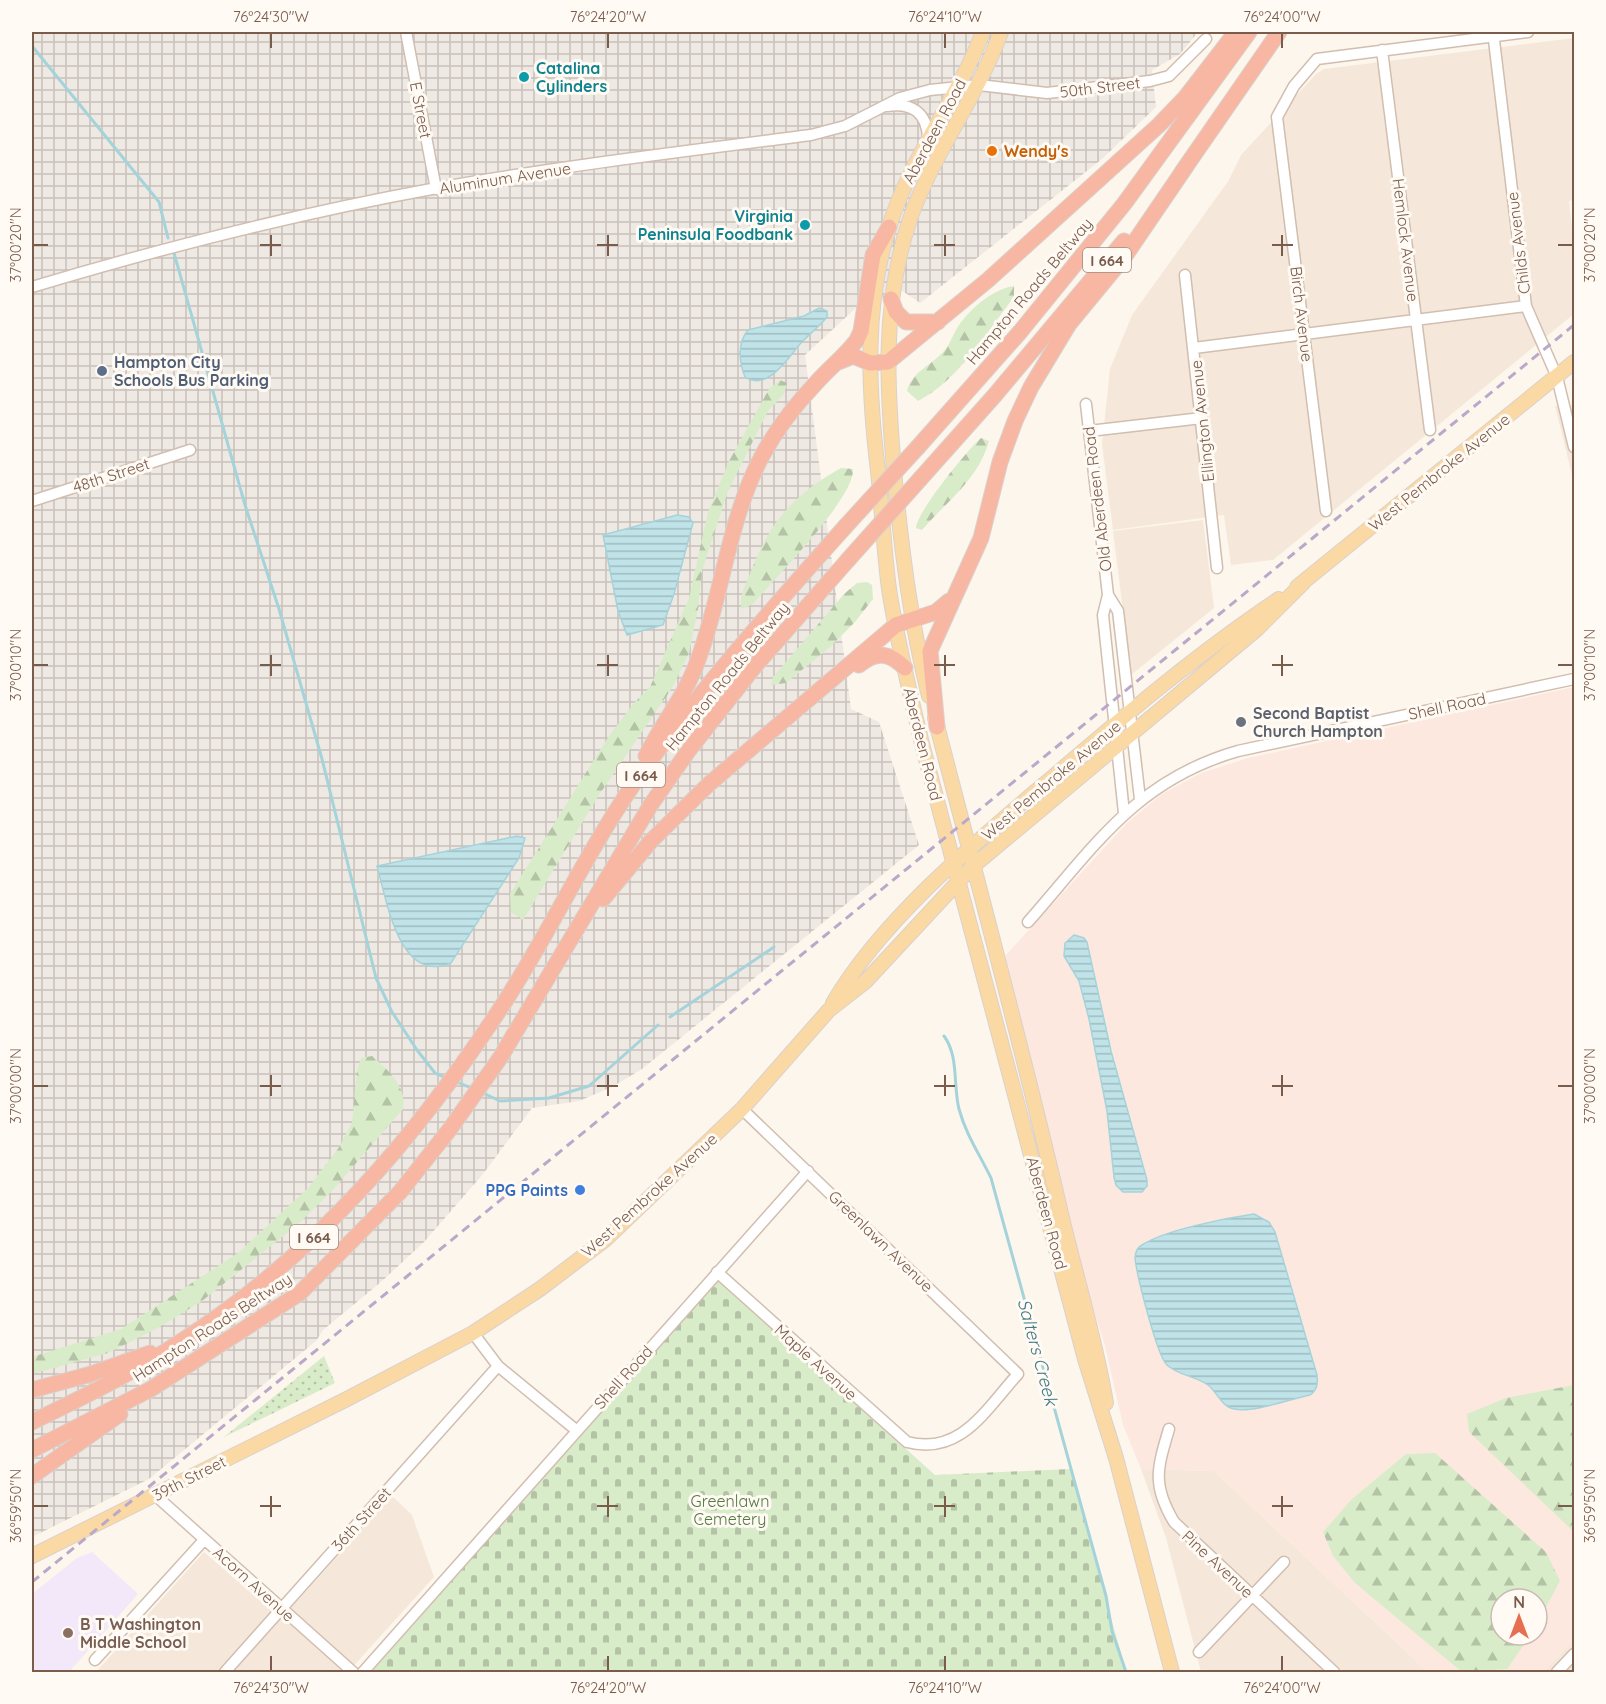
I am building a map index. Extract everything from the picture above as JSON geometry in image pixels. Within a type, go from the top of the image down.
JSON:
[{"type":"highway","points":[[837,362],[853,356],[870,363],[888,362],[938,322],[1036,238],[1159,125],[1185,98],[1236,32]]},
{"type":"highway","name":"Hampton Roads Beltway","points":[[32,1422],[127,1375],[186,1339],[286,1263],[345,1207],[425,1117],[474,1048],[547,933],[585,861],[633,785],[730,658],[1020,332],[1117,213],[1249,32]]},
{"type":"highway","name":"Hampton Roads Beltway","points":[[32,1450],[183,1370],[300,1293],[400,1192],[450,1129],[500,1058],[650,806],[689,750],[755,666],[1003,386],[1187,165],[1279,32]]},
{"type":"highway","points":[[937,727],[935,691],[929,656],[981,538],[1000,462],[1031,387],[1070,324],[1125,256],[1187,165]]},
{"type":"highway","points":[[633,785],[652,743],[681,698],[698,662],[709,630],[733,530],[747,489],[763,455],[788,416],[860,335],[873,255],[889,227]]},
{"type":"highway","points":[[891,299],[896,312],[906,322],[938,322]]},
{"type":"highway","points":[[577,928],[676,814],[896,625],[939,611],[954,596]]},
{"type":"highway","points":[[784,721],[829,690],[873,655],[891,656],[905,668]]},
{"type":"highway","points":[[32,1390],[91,1374],[186,1339]]},
{"type":"highway","points":[[32,1476],[183,1370]]},
{"type":"main road","name":"Aberdeen Road","points":[[983,32],[957,87],[909,174],[889,227],[873,304],[870,363],[873,437],[896,625],[905,668],[958,880],[1085,1359],[1116,1458],[1172,1672]]},
{"type":"main road","name":"Aberdeen Road","points":[[1001,32],[979,86],[945,142],[923,187],[900,251],[891,299],[888,362],[890,428],[901,547],[912,620],[972,867],[1033,1090],[1059,1206],[1098,1355],[1116,1458]]},
{"type":"main road","name":"West Pembroke Avenue","points":[[347,1399],[473,1332],[540,1289],[606,1239],[742,1109],[829,1010],[851,973],[968,850],[1116,723],[1250,618],[1304,582],[1575,362]]},
{"type":"main road","name":"West Pembroke Avenue","points":[[829,1010],[865,982],[972,867],[1257,629],[1304,582]]},
{"type":"main road","name":"39th Street","points":[[32,1556],[347,1399]]},
{"type":"street","name":"E Street","points":[[406,32],[436,189]]},
{"type":"street","points":[[1382,50],[1493,34],[1528,32]]},
{"type":"street","name":"Childs Avenue","points":[[1493,34],[1526,306],[1557,377],[1575,447]]},
{"type":"street","name":"50th Street","points":[[979,86],[1047,93],[1150,81],[1169,76],[1206,39]]},
{"type":"street","name":"Birch Avenue","points":[[1326,511],[1277,117],[1294,86],[1317,59],[1382,50]]},
{"type":"street","name":"Hemlock Avenue","points":[[1382,50],[1430,430]]},
{"type":"street","name":"Aluminum Avenue","points":[[32,287],[183,242],[319,211],[601,162],[811,135],[845,126],[881,107],[915,93],[979,86]]},
{"type":"street","points":[[881,107],[900,105],[914,108],[926,123],[928,138]]},
{"type":"street","name":"Ellington Avenue","points":[[1185,275],[1217,568]]},
{"type":"street","points":[[1194,348],[1526,306]]},
{"type":"street","name":"Old Aberdeen Road","points":[[1086,404],[1108,595],[1103,615],[1124,813]]},
{"type":"street","points":[[1089,431],[1202,418]]},
{"type":"street","name":"48th Street","points":[[32,501],[190,450]]},
{"type":"street","name":"Old Aberdeen Road","points":[[1108,595],[1118,611],[1132,711],[1140,799]]},
{"type":"street","name":"Shell Road","points":[[1028,922],[1124,813],[1140,799],[1181,772],[1238,751],[1575,679]]},
{"type":"street","name":"Greenlawn Avenue","points":[[742,1109],[1018,1374],[958,1438],[946,1443],[920,1444]]},
{"type":"street","name":"Shell Road","points":[[363,1672],[808,1171]]},
{"type":"street","name":"Maple Avenue","points":[[717,1272],[897,1435],[907,1442],[920,1444]]},
{"type":"street","points":[[473,1332],[498,1366],[576,1430]]},
{"type":"street","name":"36th Street","points":[[225,1672],[498,1366]]},
{"type":"street","name":"Pine Avenue","points":[[1169,1429],[1157,1472],[1169,1513],[1180,1529],[1334,1672]]},
{"type":"street","name":"Acorn Avenue","points":[[155,1495],[352,1672]]},
{"type":"street","points":[[96,1660],[204,1540]]},
{"type":"street","points":[[1199,1652],[1284,1562]]},
{"type":"street","points":[[1557,1672],[1575,1654]]},
{"type":"shaded area","points":[[32,32],[1198,32],[1180,54],[1152,70],[1156,107],[1102,159],[920,303],[901,290],[858,306],[805,355],[851,709],[879,722],[919,845],[642,1069],[612,1087],[579,1101],[532,1108],[483,1174],[424,1242],[381,1282],[323,1330],[316,1341],[149,1479],[32,1537]]},
{"type":"shaded area","points":[[1574,38],[1574,200],[1569,201],[1574,245],[1574,314],[1273,560],[1231,565],[1224,515],[1113,530],[1102,444],[1110,369],[1132,315],[1229,180],[1241,155],[1316,74],[1324,69]]},
{"type":"shaded area","points":[[1574,405],[1574,483],[1555,406]]},
{"type":"shaded area","points":[[1203,520],[1214,608],[1131,675],[1113,531]]},
{"type":"shaded area","points":[[1574,687],[1574,1639],[1543,1672],[1428,1672],[1214,1471],[1141,1469],[1123,1425],[1105,1346],[1081,1270],[1005,956],[1127,823],[1162,794],[1201,773],[1248,758]]},
{"type":"shaded area","points":[[1141,1469],[1214,1471],[1428,1672],[1201,1672],[1166,1538]]},
{"type":"shaded area","points":[[392,1496],[412,1515],[434,1577],[348,1672],[96,1672],[204,1552],[281,1619]]},
{"type":"shaded area","name":"B T Washington Middle School","points":[[92,1552],[138,1594],[69,1672],[32,1672],[32,1594],[77,1558]]},
{"type":"shaded area","points":[[1574,1639],[1574,1672],[1543,1672]]},
{"type":"green space","points":[[1014,286],[1014,297],[971,355],[946,381],[918,401],[907,391],[913,378],[946,349],[956,330],[973,309],[997,291]]},
{"type":"green space","points":[[780,380],[787,383],[784,394],[768,411],[728,491],[702,571],[698,609],[689,653],[672,688],[599,795],[523,920],[511,912],[510,894],[609,736],[634,703],[650,687],[689,598],[708,512],[728,463],[769,389]]},
{"type":"green space","points":[[981,438],[989,441],[970,479],[922,530],[916,528],[918,520],[933,496]]},
{"type":"green space","points":[[841,468],[853,469],[850,482],[828,518],[753,604],[742,609],[741,600],[745,587],[758,555],[775,525],[796,500]]},
{"type":"green space","points":[[867,582],[872,585],[873,599],[855,622],[829,648],[786,683],[771,685],[773,677],[844,594],[857,583]]},
{"type":"green space","points":[[372,1056],[395,1079],[402,1093],[403,1109],[331,1192],[296,1226],[202,1301],[156,1329],[108,1353],[32,1374],[32,1357],[121,1329],[238,1253],[309,1187],[340,1146],[352,1122],[357,1071],[361,1058]]},
{"type":"green space","name":"Greenlawn Cemetery","points":[[717,1279],[935,1475],[1070,1469],[1126,1672],[370,1672]]},
{"type":"green space","points":[[324,1356],[335,1383],[224,1437]]},
{"type":"green space","points":[[1574,1385],[1574,1532],[1469,1432],[1467,1414],[1506,1398]]},
{"type":"green space","points":[[1435,1453],[1546,1552],[1560,1581],[1549,1602],[1549,1587],[1489,1587],[1489,1647],[1523,1647],[1507,1669],[1462,1672],[1355,1583],[1333,1556],[1323,1532],[1352,1499],[1406,1454]]},
{"type":"water","points":[[819,308],[827,311],[827,317],[783,365],[769,377],[761,380],[745,377],[740,353],[744,335],[748,330],[804,316]]},
{"type":"water","points":[[677,515],[689,517],[693,523],[674,594],[663,625],[627,635],[618,611],[603,535]]},
{"type":"water","points":[[517,836],[525,838],[519,858],[451,963],[433,967],[419,962],[407,951],[398,936],[385,899],[377,866]]},
{"type":"water","points":[[1074,935],[1084,938],[1087,942],[1111,1051],[1147,1180],[1147,1186],[1142,1192],[1123,1192],[1116,1185],[1107,1111],[1089,1019],[1079,981],[1064,956],[1065,943]]},
{"type":"water","points":[[1254,1214],[1269,1222],[1275,1232],[1317,1381],[1316,1389],[1310,1395],[1242,1410],[1230,1408],[1208,1385],[1177,1372],[1167,1365],[1153,1331],[1135,1257],[1140,1246],[1165,1234]]},
{"type":"waterway","points":[[32,46],[159,202],[168,238]]},
{"type":"waterway","points":[[174,253],[245,505],[279,609],[322,759],[376,978],[392,1012],[417,1050],[435,1073],[446,1078]]},
{"type":"waterway","points":[[670,1017],[774,947]]},
{"type":"waterway","points":[[483,1093],[500,1101],[549,1098],[589,1086],[658,1025]]},
{"type":"waterway","name":"Salters Creek","points":[[944,1036],[952,1053],[959,1109],[969,1136],[991,1178],[1106,1596],[1112,1631],[1126,1672]]},
{"type":"waterway","points":[[455,1081],[471,1088]]},
{"type":"railway","points":[[32,1582],[1574,325]]},
{"type":"place","name":"Catalina Cylinders","points":[[524,77]]},
{"type":"place","name":"Wendy's","points":[[992,151]]},
{"type":"place","name":"Virginia Peninsula Foodbank","points":[[805,225]]},
{"type":"place","name":"Hampton City Schools Bus Parking","points":[[102,371]]},
{"type":"place","name":"Second Baptist Church Hampton","points":[[1241,722]]},
{"type":"place","name":"PPG Paints","points":[[580,1190]]},
{"type":"place","name":"B T Washington Middle School","points":[[68,1633]]}]
